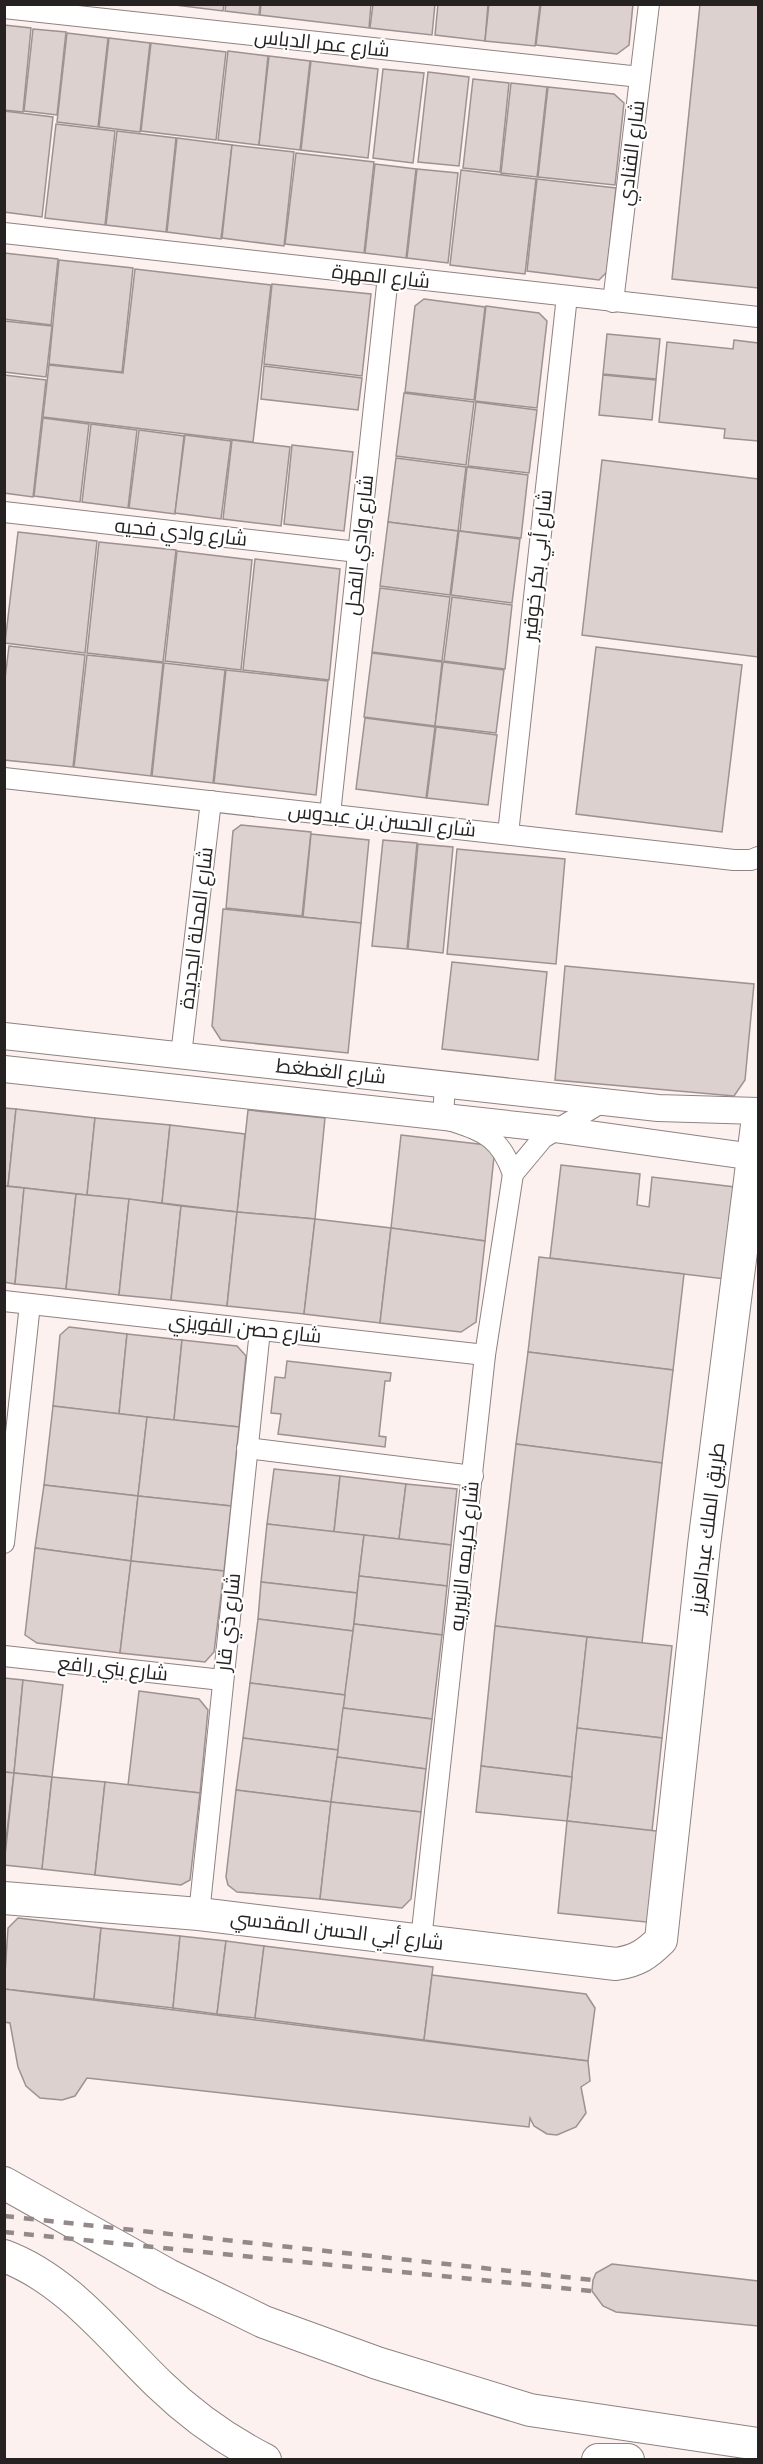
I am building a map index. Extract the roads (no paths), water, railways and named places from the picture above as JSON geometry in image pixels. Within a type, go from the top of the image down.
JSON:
[{"type":"main road","name":"طريق الملك عبدالعزيز","points":[[661,1940],[704,1545],[759,1117]]},
{"type":"main road","name":"شارع أبي الحسن المقدسي","points":[[4,1898],[199,1914],[616,1964],[635,1961],[648,1954],[661,1940]]},
{"type":"main road","points":[[4,2183],[168,2275],[264,2322],[377,2363],[530,2410],[759,2444]]},
{"type":"main road","points":[[4,2256],[42,2277],[69,2297],[193,2414],[229,2441],[264,2460]]},
{"type":"main road","points":[[598,2460],[628,2460]]},
{"type":"street","name":"شارع القنادي","points":[[613,302],[649,4]]},
{"type":"street","name":"شارع عمر الدباس","points":[[4,8],[137,13],[640,78]]},
{"type":"street","name":"شارع المهرة","points":[[4,233],[613,302],[759,316]]},
{"type":"street","name":"شارع وادي الفحل","points":[[330,814],[388,276]]},
{"type":"street","name":"شارع أبي بكر خوقير","points":[[508,834],[567,296]]},
{"type":"street","name":"شارع وادي فحيه","points":[[4,512],[358,552]]},
{"type":"street","name":"شارع الحسن بن عبدوس","points":[[4,778],[734,860],[751,860],[759,857]]},
{"type":"street","name":"شارع المحلة الجديدة","points":[[181,1054],[211,801]]},
{"type":"street","name":"شارع الغطغط","points":[[4,1036],[658,1108],[759,1111]]},
{"type":"street","name":"شارع الغطغط","points":[[4,1069],[554,1130],[754,1157]]},
{"type":"street","points":[[445,1084],[443,1118],[489,1135],[501,1146],[513,1174]]},
{"type":"street","name":"شارع كريمه الزبيريه","points":[[421,1940],[485,1355],[513,1174],[533,1148],[554,1130],[604,1101]]},
{"type":"street","points":[[655,1144],[665,1137],[669,1125],[664,1113],[658,1108]]},
{"type":"street","name":"شارع حصن الفويزي","points":[[4,1301],[485,1355]]},
{"type":"street","points":[[4,1543],[30,1304]]},
{"type":"street","name":"شارع ذي قار","points":[[199,1914],[222,1680],[261,1330]]},
{"type":"street","points":[[248,1448],[473,1476]]},
{"type":"street","name":"شارع بني رافع","points":[[4,1656],[222,1680]]},
{"type":"railway","points":[[4,2216],[593,2280]]},
{"type":"railway","points":[[4,2232],[592,2291]]}]
